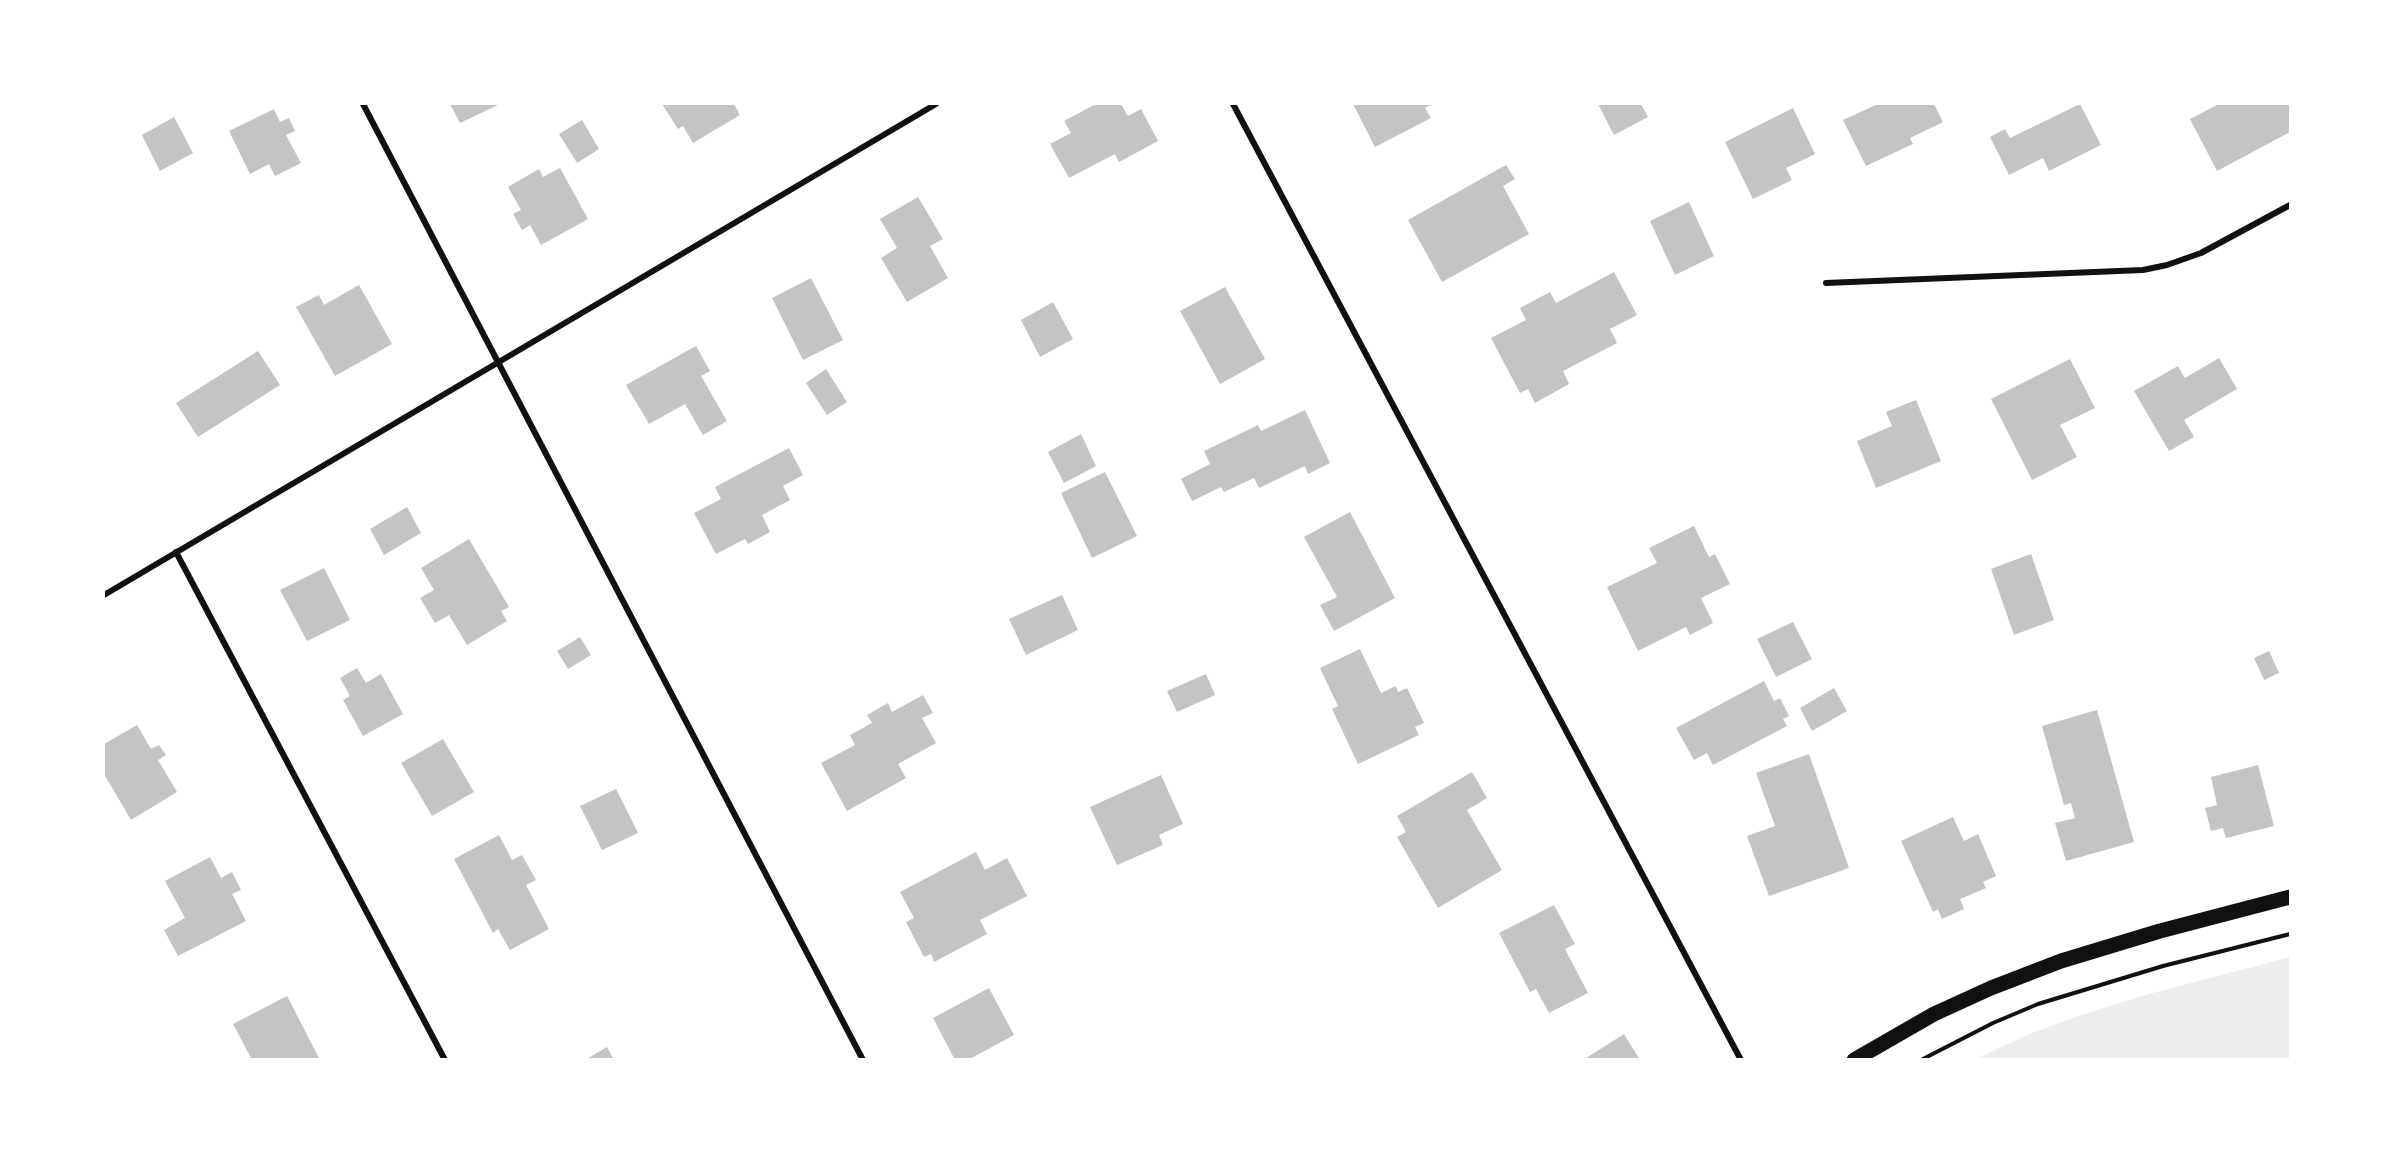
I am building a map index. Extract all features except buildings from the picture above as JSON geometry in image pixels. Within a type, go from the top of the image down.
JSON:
[{"type":"main road","points":[[1854,1059],[1934,1014],[1991,988],[2061,961],[2160,931],[2290,897]]},
{"type":"street","points":[[363,104],[863,1059]]},
{"type":"street","points":[[104,595],[936,104]]},
{"type":"street","points":[[1233,104],[1741,1059]]},
{"type":"street","points":[[1826,283],[2143,270],[2167,265],[2201,253],[2290,205]]},
{"type":"street","points":[[176,552],[445,1059]]},
{"type":"path","points":[[1921,1059],[1993,1023],[2038,1004],[2163,966],[2290,934]]},
{"type":"shaded area","points":[[2290,957],[2290,1059],[1976,1059],[2027,1035],[2075,1017],[2145,995]]}]
